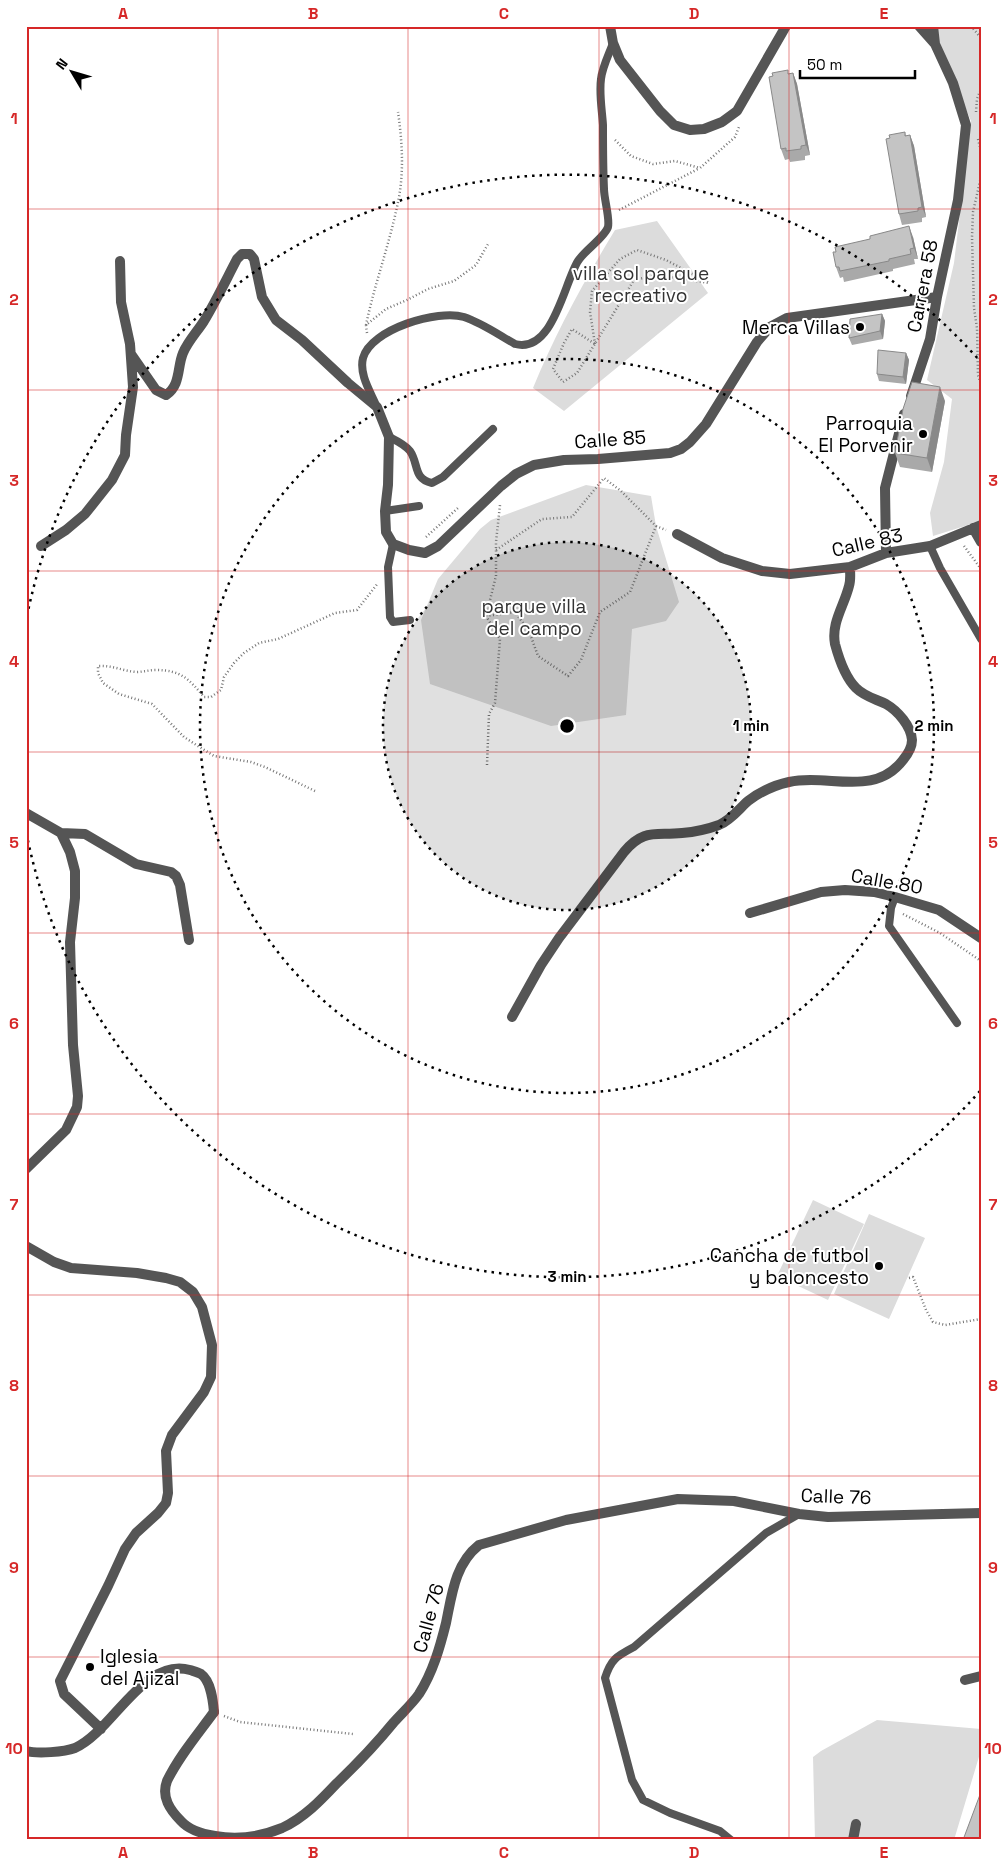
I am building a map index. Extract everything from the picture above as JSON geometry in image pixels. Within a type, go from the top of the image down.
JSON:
[{"type":"street","points":[[610,26],[613,43],[620,60],[660,111],[674,125],[690,130],[704,129],[722,122],[737,111],[786,26]]},
{"type":"street","points":[[919,26],[936,44]]},
{"type":"street","name":"Carrera 58","points":[[886,553],[885,488],[901,423],[930,339],[958,200],[966,124],[953,83],[936,44],[933,26]]},
{"type":"street","points":[[131,354],[156,390],[166,395],[172,391],[176,383],[185,348],[204,321],[237,259],[242,254],[250,254],[254,260],[262,297],[276,320],[302,340],[376,407],[389,437],[388,485],[385,511],[386,532],[393,544]]},
{"type":"street","points":[[41,546],[66,530],[85,514],[108,486],[125,454],[133,386],[131,354],[121,302],[120,261]]},
{"type":"street","name":"Calle 85","points":[[393,544],[425,553],[438,546],[501,486],[516,474],[534,465],[564,460],[670,453],[681,449],[706,424],[757,342],[770,327],[787,318],[937,298]]},
{"type":"street","points":[[977,527],[981,542]]},
{"type":"street","name":"Calle 83","points":[[677,534],[722,558],[762,571],[790,574],[850,567],[886,553],[930,546],[977,527]]},
{"type":"street","points":[[512,1017],[541,965],[559,938],[635,840],[651,834],[682,833],[721,824],[757,795],[789,782],[814,779],[852,783],[871,780],[898,767],[905,758],[912,746],[908,725],[887,704],[875,700],[856,688],[844,670],[838,656],[835,642],[836,621],[849,586],[850,567]]},
{"type":"street","points":[[26,813],[61,833],[84,834],[136,864],[166,870],[176,876],[180,885],[189,940]]},
{"type":"street","points":[[26,1170],[66,1130],[77,1107],[78,1096],[72,1045],[70,942],[75,898],[75,871],[70,852],[61,833]]},
{"type":"street","name":"Calle 80","points":[[750,913],[821,892],[845,890],[874,892],[939,910],[981,938]]},
{"type":"street","points":[[26,1246],[54,1262],[71,1268],[137,1273],[180,1282],[193,1292],[202,1307],[212,1345],[211,1377],[204,1392],[172,1435],[166,1451],[168,1493],[166,1503],[136,1533],[125,1549],[60,1681],[64,1694],[101,1730]]},
{"type":"street","name":"Calle 76","points":[[214,1712],[171,1774],[164,1788],[168,1806],[182,1823],[190,1829],[209,1835],[230,1838],[261,1836],[282,1828],[302,1816],[320,1801],[371,1749],[419,1694],[435,1661],[454,1584],[462,1564],[469,1553],[479,1545],[566,1520],[678,1499],[734,1501],[799,1514],[828,1517],[981,1512]]},
{"type":"street","points":[[26,1750],[66,1750],[76,1747],[101,1730],[130,1697],[153,1676],[170,1670],[181,1668],[201,1674],[208,1684],[214,1712]]},
{"type":"street","points":[[965,1680],[981,1676]]},
{"type":"street","points":[[853,1840],[856,1824]]},
{"type":"lane","points":[[376,407],[362,369],[363,357],[369,347],[388,332],[427,317],[450,315],[475,322],[515,344],[523,346],[532,343],[543,334],[561,306],[567,285],[580,258],[602,236],[608,226],[604,194],[601,78],[613,43]]},
{"type":"lane","points":[[389,437],[403,443],[411,452],[420,477],[426,482],[432,483],[443,477],[493,429]]},
{"type":"lane","points":[[385,511],[418,506]]},
{"type":"lane","points":[[393,544],[388,567],[390,617],[393,622],[410,620]]},
{"type":"lane","points":[[930,546],[940,568],[981,639]]},
{"type":"lane","points":[[895,897],[891,908],[889,926],[958,1023]]},
{"type":"lane","points":[[732,1840],[720,1831],[670,1813],[643,1800],[632,1780],[605,1678],[610,1664],[618,1656],[634,1647],[766,1533],[799,1514]]},
{"type":"path","points":[[971,26],[981,38]]},
{"type":"path","points":[[608,226],[617,212],[700,168],[734,137],[740,123],[737,111]]},
{"type":"path","points":[[369,347],[366,325],[399,195],[402,147],[398,112]]},
{"type":"path","points":[[603,128],[631,156],[653,164],[675,161],[700,168]]},
{"type":"path","points":[[981,177],[974,212],[972,237],[978,376],[981,384]]},
{"type":"path","points":[[366,325],[386,309],[428,288],[454,281],[476,265],[488,244]]},
{"type":"path","points":[[595,344],[572,329],[553,369],[562,382],[577,373],[595,344],[634,280],[657,275],[709,283],[666,260],[637,250],[620,259],[592,291],[590,312],[595,344]]},
{"type":"path","points":[[486,616],[515,612],[529,631],[538,656],[568,676],[581,660],[600,612],[630,592],[656,526],[621,491],[604,478],[572,517],[542,519],[496,550]]},
{"type":"path","points":[[486,765],[489,714],[495,703],[500,639],[486,616],[496,576],[501,486]]},
{"type":"path","points":[[422,540],[461,505]]},
{"type":"path","points":[[956,535],[981,569]]},
{"type":"path","points":[[315,790],[251,762],[214,756],[184,737],[152,704],[119,694],[103,682],[98,673],[98,666],[107,665],[137,672],[154,670],[174,671],[189,679],[204,697],[211,697],[221,690],[224,677],[234,662],[259,643],[278,640],[335,613],[357,610],[388,567]]},
{"type":"path","points":[[891,908],[940,933],[981,962]]},
{"type":"path","points":[[909,1278],[913,1278],[926,1310],[934,1322],[945,1325],[981,1320]]},
{"type":"path","points":[[214,1712],[240,1722],[353,1734]]},
{"type":"green space","points":[[938,26],[981,26],[981,521],[933,536],[930,513],[944,462],[952,399],[927,380],[954,263],[971,121],[935,36]]},
{"type":"green space","name":"villa sol parque recreativo","points":[[657,221],[708,293],[564,411],[533,388],[561,327],[615,230]]},
{"type":"green space","name":"parque villa del campo","points":[[586,485],[651,496],[656,526],[679,602],[666,621],[632,629],[626,715],[551,726],[430,684],[421,620],[438,579],[480,529],[491,520]]},
{"type":"green space","name":"Cancha de futbol y baloncesto","points":[[813,1200],[864,1224],[828,1300],[777,1276]]},
{"type":"green space","name":"Cancha de futbol y baloncesto","points":[[869,1214],[925,1238],[889,1319],[834,1294]]},
{"type":"green space","points":[[877,1720],[981,1729],[981,1750],[954,1840],[815,1840],[813,1757]]},
{"type":"building","points":[[788,70],[788,74],[793,73],[806,145],[801,146],[801,149],[786,151],[786,148],[781,149],[769,77],[773,76],[772,73]]},
{"type":"building","points":[[905,132],[905,136],[910,135],[922,207],[918,208],[918,211],[899,214],[886,139],[890,138],[889,135]]},
{"type":"building","points":[[909,226],[914,248],[910,249],[911,254],[889,259],[889,261],[840,271],[839,267],[836,267],[833,252],[836,252],[835,247],[870,239],[870,236]]},
{"type":"building","points":[[882,314],[880,331],[849,338],[850,319]]},
{"type":"building","points":[[878,350],[906,353],[903,377],[877,374]]},
{"type":"building","name":"Parroquia El Porvenir","points":[[912,382],[940,387],[927,458],[895,453],[903,409]]},
{"type":"building","points":[[981,1792],[981,1840],[963,1840]]},
{"type":"place","name":"Merca Villas","points":[[860,327]]},
{"type":"place","name":"Parroquia El Porvenir","points":[[923,434]]},
{"type":"place","name":"Cancha de futbol y baloncesto","points":[[879,1266]]},
{"type":"place","name":"Iglesia del Ajizal","points":[[90,1667]]}]
